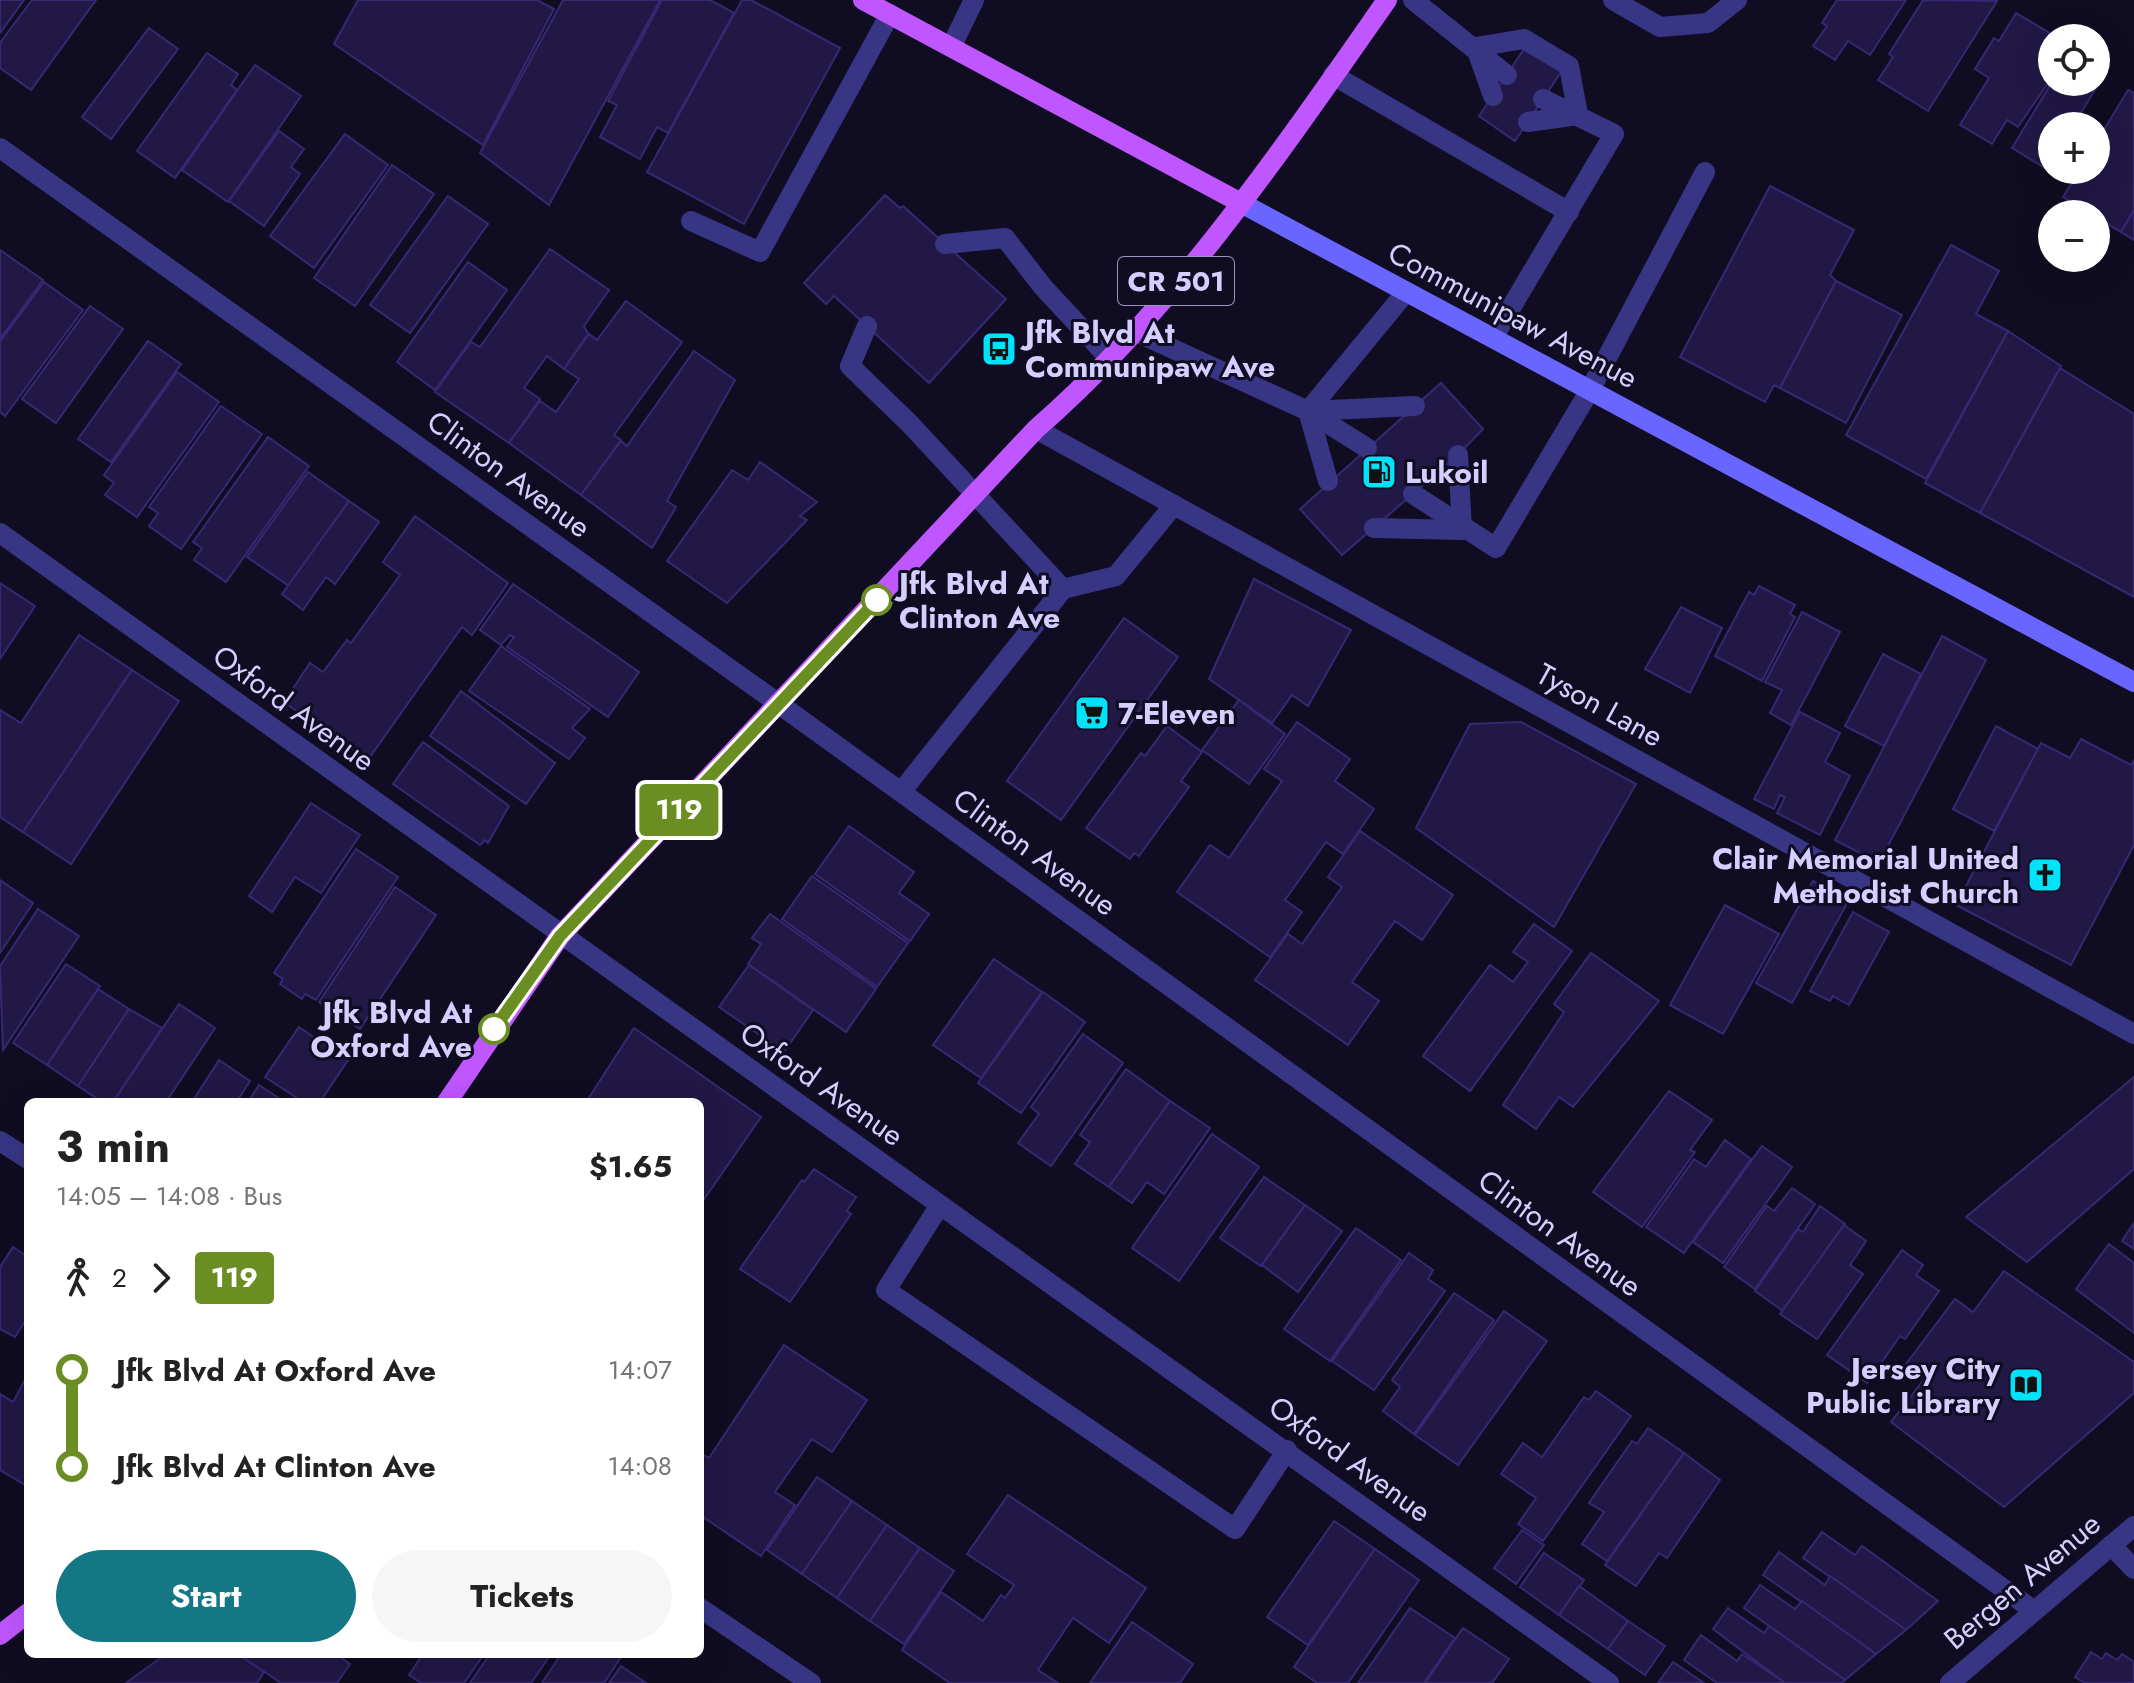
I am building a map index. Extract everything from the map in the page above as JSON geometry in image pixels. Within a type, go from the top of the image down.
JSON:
[{"type":"main road","name":"Communipaw Avenue","points":[[863,0],[2134,682]]},
{"type":"main road","name":"CR 501","points":[[450,1098],[560,936],[1036,429],[1111,360],[1241,203],[1387,0]]},
{"type":"main road","points":[[0,1635],[24,1616]]},
{"type":"street","points":[[951,47],[974,0]]},
{"type":"street","points":[[1413,0],[1476,47],[1507,75]]},
{"type":"street","points":[[1613,0],[1660,27],[1708,23],[1737,0]]},
{"type":"street","points":[[1708,23],[1717,0]]},
{"type":"street","points":[[691,221],[760,252],[890,14]]},
{"type":"street","points":[[1476,47],[1524,39],[1569,66],[1578,115]]},
{"type":"street","points":[[1476,47],[1493,96]]},
{"type":"street","points":[[1333,75],[1569,212]]},
{"type":"street","points":[[1493,338],[1614,134],[1543,99]]},
{"type":"street","points":[[1528,122],[1578,115]]},
{"type":"street","name":"Clinton Avenue","points":[[0,148],[779,704],[2033,1610]]},
{"type":"street","points":[[1413,494],[1462,530],[1496,548],[1590,390],[1705,172]]},
{"type":"street","points":[[945,244],[1005,238],[1043,287],[1111,360]]},
{"type":"street","points":[[1308,411],[1406,292]]},
{"type":"street","points":[[867,326],[850,366],[977,494],[1063,589]]},
{"type":"street","points":[[1134,331],[1308,411],[1367,448]]},
{"type":"street","points":[[1308,411],[1415,406]]},
{"type":"street","points":[[1308,411],[1328,481]]},
{"type":"street","name":"Tyson Lane","points":[[1036,429],[2134,1034]]},
{"type":"street","points":[[1458,455],[1462,530]]},
{"type":"street","points":[[901,792],[1063,589],[1116,576],[1174,505]]},
{"type":"street","points":[[1374,528],[1462,530]]},
{"type":"street","name":"Oxford Avenue","points":[[0,533],[1609,1683]]},
{"type":"street","points":[[0,1141],[24,1156]]},
{"type":"street","points":[[940,1205],[886,1290],[1235,1529],[1287,1450]]},
{"type":"street","name":"Bergen Avenue","points":[[1950,1683],[2134,1526]]},
{"type":"street","points":[[2111,1545],[2134,1569]]},
{"type":"street","points":[[704,1611],[811,1683]]},
{"type":"building","points":[[0,0],[24,0],[0,33]]},
{"type":"building","points":[[32,0],[96,0],[31,90],[0,68],[0,43]]},
{"type":"building","points":[[358,0],[537,0],[554,9],[483,145],[334,44]]},
{"type":"building","points":[[563,0],[660,0],[549,205],[480,153]]},
{"type":"building","points":[[662,0],[710,0],[734,13],[668,133],[657,127],[640,159],[600,137],[617,105],[608,101]]},
{"type":"building","points":[[742,0],[751,0],[840,48],[744,224],[647,172]]},
{"type":"building","points":[[1837,0],[1906,0],[1870,55],[1848,41],[1835,60],[1813,46],[1827,26],[1822,23]]},
{"type":"building","points":[[1923,0],[1997,1],[1928,111],[1878,80],[1893,57],[1889,54]]},
{"type":"building","points":[[2016,13],[2038,26],[2039,96],[2018,127],[2007,120],[1992,144],[1960,125],[1989,78],[1975,69],[1994,38],[1999,41]]},
{"type":"building","points":[[149,28],[178,49],[111,139],[82,117]]},
{"type":"building","points":[[1526,46],[1563,69],[1515,141],[1479,116]]},
{"type":"building","points":[[207,53],[238,74],[231,85],[237,90],[175,178],[137,151]]},
{"type":"building","points":[[255,65],[301,96],[228,202],[182,170]]},
{"type":"building","points":[[2128,90],[2134,93],[2134,210],[2121,232],[2110,225],[2110,200],[2068,200],[2063,197],[2071,184],[2110,184],[2110,120]]},
{"type":"building","points":[[2044,96],[2091,96],[2082,112],[2038,112],[2038,164],[2012,148]]},
{"type":"building","points":[[279,131],[304,149],[291,167],[300,174],[264,226],[229,201]]},
{"type":"building","points":[[345,134],[388,165],[314,268],[270,236]]},
{"type":"building","points":[[392,165],[434,194],[355,306],[314,278]]},
{"type":"building","points":[[1770,186],[1854,230],[1830,275],[1836,281],[1780,388],[1774,385],[1765,402],[1680,357]]},
{"type":"building","points":[[885,195],[900,208],[903,206],[1006,299],[929,383],[834,296],[826,304],[804,283]]},
{"type":"building","points":[[448,196],[488,224],[410,333],[370,305]]},
{"type":"building","points":[[2134,210],[2134,240],[2121,232]]},
{"type":"building","points":[[1951,245],[1999,271],[1976,314],[2008,331],[1926,479],[1846,435]]},
{"type":"building","points":[[550,249],[609,290],[584,326],[588,334],[564,369],[547,356],[524,388],[540,399],[509,443],[435,392],[471,342],[480,347]]},
{"type":"building","points":[[0,250],[43,280],[0,339]]},
{"type":"building","points":[[468,262],[507,290],[435,390],[397,362]]},
{"type":"building","points":[[1836,281],[1902,315],[1846,423],[1780,388]]},
{"type":"building","points":[[44,282],[83,310],[5,416],[0,412],[0,342]]},
{"type":"building","points":[[626,301],[682,342],[614,435],[621,440],[581,495],[509,443],[540,401],[556,412],[579,379],[564,369],[589,334],[597,340]]},
{"type":"building","points":[[90,306],[123,329],[56,423],[22,399]]},
{"type":"building","points":[[2008,331],[2061,366],[1980,513],[1925,483]]},
{"type":"building","points":[[1002,338],[1009,346],[996,359],[988,352]]},
{"type":"building","points":[[148,341],[181,364],[111,462],[78,439]]},
{"type":"building","points":[[694,351],[735,380],[667,501],[676,507],[652,548],[581,495],[621,441],[627,446]]},
{"type":"building","points":[[2060,368],[2134,414],[2134,597],[1980,513]]},
{"type":"building","points":[[177,372],[219,402],[137,517],[105,495],[114,483],[104,475]]},
{"type":"building","points":[[1441,383],[1483,429],[1458,455],[1342,555],[1300,509]]},
{"type":"building","points":[[221,406],[262,434],[181,549],[149,526],[158,513],[149,507]]},
{"type":"building","points":[[268,437],[309,466],[226,582],[194,560],[202,548],[193,542]]},
{"type":"building","points":[[760,462],[817,502],[800,516],[807,520],[727,603],[667,561],[732,470],[748,480]]},
{"type":"building","points":[[308,472],[349,501],[289,586],[247,557]]},
{"type":"building","points":[[349,501],[379,522],[335,584],[326,577],[303,610],[282,594]]},
{"type":"building","points":[[415,516],[508,583],[472,635],[462,627],[367,761],[284,702],[310,663],[323,672],[347,640],[351,643],[400,575],[383,562]]},
{"type":"building","points":[[1254,579],[1351,630],[1308,706],[1292,695],[1272,723],[1209,679]]},
{"type":"building","points":[[0,583],[35,606],[0,659]]},
{"type":"building","points":[[513,584],[639,672],[608,717],[507,647],[514,637],[510,635],[501,645],[480,630]]},
{"type":"building","points":[[1759,586],[1795,605],[1790,614],[1795,617],[1762,681],[1715,656],[1749,592],[1754,595]]},
{"type":"building","points":[[1681,607],[1722,628],[1690,693],[1645,669]]},
{"type":"building","points":[[1802,612],[1840,632],[1791,725],[1770,713],[1782,690],[1765,682]]},
{"type":"building","points":[[1124,618],[1178,657],[1061,820],[1007,781]]},
{"type":"building","points":[[79,635],[132,670],[23,832],[0,817],[0,710],[21,723]]},
{"type":"building","points":[[1942,636],[1986,660],[1879,863],[1835,840]]},
{"type":"building","points":[[501,646],[590,709],[572,728],[585,738],[569,759],[469,691]]},
{"type":"building","points":[[1883,654],[1921,674],[1884,746],[1845,726]]},
{"type":"building","points":[[132,670],[179,701],[71,864],[23,832]]},
{"type":"building","points":[[461,691],[555,763],[526,804],[430,736]]},
{"type":"building","points":[[1239,700],[1285,734],[1249,784],[1202,750]]},
{"type":"building","points":[[1800,712],[1840,733],[1825,762],[1850,776],[1820,835],[1777,813],[1785,797],[1780,795],[1774,809],[1754,799]]},
{"type":"building","points":[[1297,722],[1350,759],[1335,781],[1374,809],[1343,854],[1326,842],[1285,900],[1302,912],[1270,957],[1177,892],[1210,845],[1229,858],[1282,781],[1264,769]]},
{"type":"building","points":[[1521,722],[1636,784],[1554,927],[1416,828],[1470,724]]},
{"type":"building","points":[[1167,726],[1202,752],[1181,781],[1189,787],[1139,856],[1134,853],[1130,859],[1086,828],[1141,753],[1145,756]]},
{"type":"building","points":[[1996,726],[2038,749],[1994,831],[1953,809]]},
{"type":"building","name":"Clair Memorial United Methodist Church","points":[[2081,739],[2131,765],[2134,760],[2134,845],[2071,965],[1956,905],[2041,743],[2070,758]]},
{"type":"building","points":[[423,742],[509,806],[488,843],[485,840],[480,845],[393,784]]},
{"type":"building","points":[[311,803],[360,835],[321,893],[295,877],[272,912],[249,896]]},
{"type":"building","points":[[849,826],[914,872],[899,893],[929,914],[910,941],[815,874]]},
{"type":"building","points":[[1360,831],[1453,895],[1422,940],[1395,921],[1352,982],[1379,1001],[1348,1045],[1255,980],[1288,934],[1302,944],[1342,887],[1328,877]]},
{"type":"building","points":[[356,849],[398,877],[316,1000],[305,994],[302,999],[280,984],[283,979],[274,973]]},
{"type":"building","points":[[812,876],[908,943],[877,987],[782,919]]},
{"type":"building","points":[[0,880],[33,903],[0,953]]},
{"type":"building","points":[[1813,881],[1849,900],[1792,1003],[1756,983]]},
{"type":"building","points":[[395,887],[436,915],[360,1029],[319,1002]]},
{"type":"building","points":[[1725,905],[1779,934],[1723,1034],[1670,1005]]},
{"type":"building","points":[[38,909],[79,936],[3,1050],[0,966]]},
{"type":"building","points":[[1853,912],[1889,932],[1849,1005],[1833,996],[1830,1001],[1810,991]]},
{"type":"building","points":[[770,914],[876,989],[846,1032],[748,964],[761,944],[752,938]]},
{"type":"building","points":[[1534,924],[1572,951],[1470,1091],[1423,1056],[1490,965],[1513,982],[1528,962],[1513,952]]},
{"type":"building","points":[[1591,953],[1659,1001],[1573,1107],[1559,1097],[1536,1129],[1503,1105],[1564,1012],[1554,1004]]},
{"type":"building","points":[[994,959],[1042,992],[981,1078],[933,1045]]},
{"type":"building","points":[[66,964],[100,986],[47,1065],[13,1043]]},
{"type":"building","points":[[749,965],[813,1010],[784,1052],[719,1007]]},
{"type":"building","points":[[98,989],[129,1009],[78,1086],[47,1065]]},
{"type":"building","points":[[1043,992],[1085,1022],[1021,1113],[978,1083]]},
{"type":"building","points":[[179,1004],[215,1028],[169,1098],[116,1098]]},
{"type":"building","points":[[129,1009],[162,1028],[116,1098],[96,1098],[78,1086]]},
{"type":"building","points":[[299,1027],[348,1060],[323,1098],[297,1098],[265,1077]]},
{"type":"building","points":[[634,1028],[761,1117],[704,1199],[704,1098],[589,1098]]},
{"type":"building","points":[[1083,1034],[1123,1063],[1051,1166],[1018,1143],[1039,1114],[1031,1107]]},
{"type":"building","points":[[219,1060],[250,1081],[239,1098],[195,1098]]},
{"type":"building","points":[[1126,1069],[1170,1101],[1109,1187],[1075,1164],[1090,1142],[1080,1135]]},
{"type":"building","points":[[2134,1077],[2134,1169],[2027,1262],[1966,1217]]},
{"type":"building","points":[[259,1085],[278,1098],[251,1098]]},
{"type":"building","points":[[1669,1091],[1712,1120],[1690,1150],[1695,1152],[1642,1227],[1593,1192]]},
{"type":"building","points":[[1170,1101],[1210,1128],[1164,1194],[1147,1182],[1132,1203],[1109,1187]]},
{"type":"building","points":[[1212,1134],[1259,1167],[1179,1281],[1132,1248]]},
{"type":"building","points":[[1725,1140],[1751,1159],[1684,1253],[1646,1227],[1694,1159],[1706,1167]]},
{"type":"building","points":[[1762,1146],[1792,1167],[1723,1263],[1693,1242]]},
{"type":"building","points":[[814,1169],[856,1197],[847,1211],[851,1214],[790,1302],[740,1269],[802,1180],[804,1182]]},
{"type":"building","points":[[1264,1177],[1305,1205],[1261,1266],[1220,1238]]},
{"type":"building","points":[[1792,1188],[1815,1204],[1755,1289],[1724,1267],[1767,1206],[1774,1211]]},
{"type":"building","points":[[1305,1205],[1342,1231],[1298,1292],[1262,1265]]},
{"type":"building","points":[[1820,1206],[1845,1224],[1783,1311],[1755,1291],[1798,1229],[1803,1232]]},
{"type":"building","points":[[2134,1223],[2134,1249],[2122,1241]]},
{"type":"building","points":[[1844,1225],[1866,1241],[1850,1265],[1863,1274],[1817,1339],[1780,1314]]},
{"type":"building","points":[[1356,1228],[1401,1260],[1330,1361],[1284,1329]]},
{"type":"building","points":[[2109,1244],[2134,1263],[2134,1333],[2076,1289]]},
{"type":"building","points":[[13,1247],[24,1254],[24,1323],[15,1337],[0,1329],[0,1267]]},
{"type":"building","points":[[1902,1250],[1923,1265],[1916,1275],[1939,1291],[1905,1339],[1900,1336],[1867,1383],[1827,1355]]},
{"type":"building","points":[[1409,1253],[1433,1270],[1428,1279],[1445,1291],[1374,1390],[1332,1361]]},
{"type":"building","name":"Jersey City Public Library","points":[[2004,1271],[2134,1362],[2134,1393],[2004,1507],[1891,1422],[1925,1378],[1906,1364],[1955,1299],[1973,1312]]},
{"type":"building","points":[[1454,1293],[1494,1320],[1414,1434],[1383,1411],[1400,1387],[1392,1380]]},
{"type":"building","points":[[1504,1311],[1547,1341],[1458,1465],[1415,1435]]},
{"type":"building","points":[[784,1345],[867,1400],[832,1452],[812,1439],[775,1492],[795,1505],[761,1556],[704,1518],[704,1455],[709,1458]]},
{"type":"building","points":[[24,1381],[24,1484],[0,1470],[0,1394],[13,1402]]},
{"type":"building","points":[[1596,1391],[1631,1416],[1543,1541],[1518,1524],[1536,1498],[1501,1474],[1523,1443],[1542,1457],[1584,1397],[1589,1400]]},
{"type":"building","points":[[1648,1428],[1684,1453],[1607,1561],[1582,1544],[1604,1512],[1589,1503],[1632,1441],[1637,1444]]},
{"type":"building","points":[[1684,1453],[1720,1480],[1667,1558],[1659,1553],[1636,1586],[1605,1565]]},
{"type":"building","points":[[817,1477],[852,1501],[802,1574],[767,1550]]},
{"type":"building","points":[[1008,1495],[1146,1588],[1109,1643],[1073,1618],[1038,1670],[1058,1683],[950,1683],[902,1650],[941,1592],[983,1621],[1001,1595],[1005,1598],[1014,1585],[967,1554]]},
{"type":"building","points":[[852,1501],[887,1525],[837,1598],[802,1574]]},
{"type":"building","points":[[1334,1521],[1375,1549],[1308,1645],[1267,1617]]},
{"type":"building","points":[[887,1525],[920,1548],[870,1621],[837,1598]]},
{"type":"building","points":[[1522,1530],[1544,1545],[1516,1584],[1494,1568]]},
{"type":"building","points":[[1822,1532],[1855,1555],[1862,1546],[1938,1601],[1906,1630],[1803,1558]]},
{"type":"building","points":[[920,1548],[954,1571],[904,1644],[870,1621]]},
{"type":"building","points":[[1375,1549],[1419,1580],[1348,1683],[1317,1683],[1294,1667]]},
{"type":"building","points":[[1779,1552],[1825,1585],[1830,1576],[1906,1630],[1876,1654],[1763,1575]]},
{"type":"building","points":[[1544,1553],[1584,1580],[1559,1615],[1520,1587]]},
{"type":"building","points":[[1760,1585],[1795,1609],[1802,1601],[1876,1654],[1845,1680],[1744,1608]]},
{"type":"building","points":[[1579,1586],[1628,1621],[1608,1649],[1559,1615]]},
{"type":"building","points":[[1410,1608],[1455,1638],[1424,1683],[1358,1683]]},
{"type":"building","points":[[1728,1608],[1764,1633],[1769,1626],[1845,1680],[1842,1683],[1785,1683],[1713,1629]]},
{"type":"building","points":[[1628,1621],[1665,1646],[1645,1675],[1608,1649]]},
{"type":"building","points":[[1132,1622],[1193,1664],[1180,1683],[1090,1683]]},
{"type":"building","points":[[1463,1628],[1509,1659],[1492,1683],[1425,1683]]},
{"type":"building","points":[[1701,1635],[1737,1661],[1742,1654],[1785,1683],[1717,1683],[1684,1660]]},
{"type":"building","points":[[2091,1652],[2102,1659],[2106,1653],[2117,1660],[2122,1654],[2134,1662],[2134,1683],[2085,1683],[2075,1677]]},
{"type":"building","points":[[160,1658],[244,1658],[264,1672],[257,1683],[126,1683]]},
{"type":"building","points":[[244,1658],[342,1658],[350,1664],[337,1683],[281,1683]]},
{"type":"building","points":[[420,1658],[481,1658],[464,1683],[421,1683],[409,1675]]},
{"type":"building","points":[[487,1658],[548,1658],[531,1683],[470,1683]]},
{"type":"building","points":[[558,1658],[620,1658],[604,1683],[542,1683]]},
{"type":"building","points":[[1673,1662],[1704,1683],[1658,1683]]},
{"type":"building","points":[[621,1666],[646,1683],[609,1683]]},
{"type":"bus line","name":"119","points":[[494,1029],[560,936],[877,600]]},
{"type":"place","name":"Jfk Blvd At Communipaw Ave","points":[[999,349]]},
{"type":"place","name":"Lukoil","points":[[1379,472]]},
{"type":"place","name":"Jfk Blvd At Clinton Ave","points":[[877,600]]},
{"type":"place","name":"7-Eleven","points":[[1092,713]]},
{"type":"place","name":"Clair Memorial United Methodist Church","points":[[2045,875]]},
{"type":"place","name":"Jfk Blvd At Oxford Ave","points":[[494,1029]]},
{"type":"place","name":"Jersey City Public Library","points":[[2026,1385]]}]
